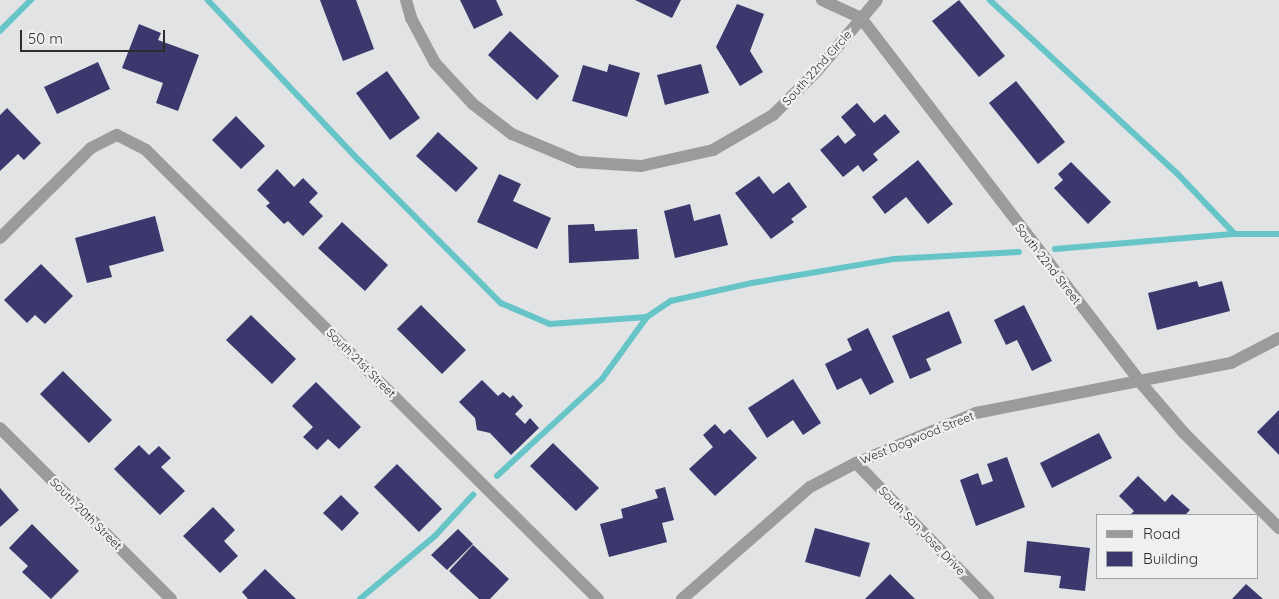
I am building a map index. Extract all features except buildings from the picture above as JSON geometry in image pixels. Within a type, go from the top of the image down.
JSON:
[{"type":"street","name":"South 22nd Circle","points":[[406,0],[411,18],[435,63],[473,104],[512,134],[580,162],[642,166],[712,150],[773,115],[816,72],[877,0]]},
{"type":"street","name":"South 22nd Street","points":[[822,0],[861,18],[1140,382],[1182,432],[1279,528]]},
{"type":"street","name":"South 21st Street","points":[[0,238],[91,148],[117,135],[146,150],[598,599]]},
{"type":"street","name":"West Dogwood Street","points":[[682,599],[810,487],[856,462],[976,413],[1231,363],[1279,338]]},
{"type":"street","name":"South 20th Street","points":[[0,428],[171,599]]},
{"type":"street","name":"South San Jose Drive","points":[[856,462],[988,599]]},
{"type":"waterway","points":[[0,31],[31,0]]},
{"type":"waterway","points":[[208,0],[359,160],[501,303],[550,324],[647,317],[671,301],[752,283],[894,259],[1019,252]]},
{"type":"waterway","points":[[990,0],[1177,173],[1235,234]]},
{"type":"waterway","points":[[1055,249],[1235,234],[1279,234]]},
{"type":"waterway","points":[[497,476],[602,379],[647,317]]},
{"type":"waterway","points":[[360,599],[435,536],[473,495]]}]
